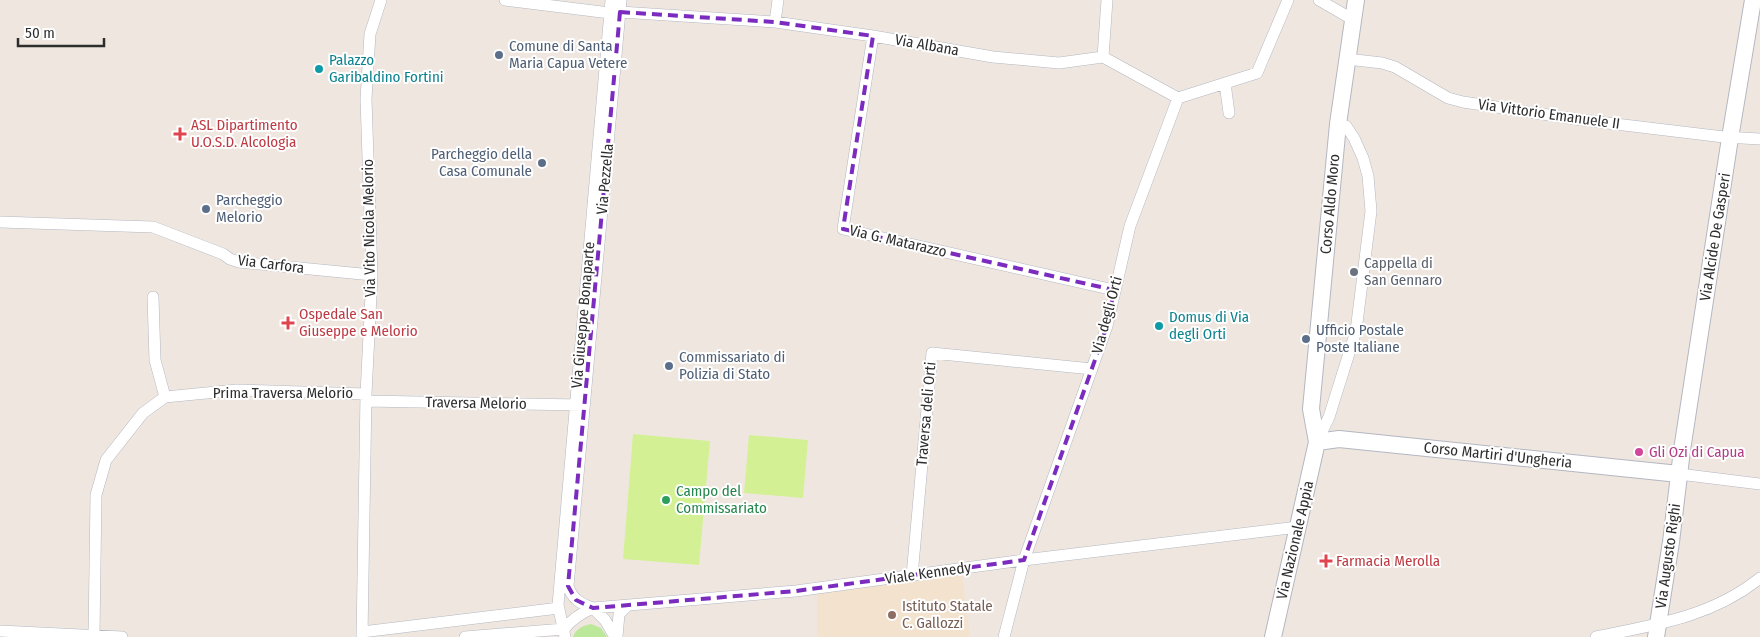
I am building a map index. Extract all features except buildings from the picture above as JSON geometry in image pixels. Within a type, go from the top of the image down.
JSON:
[{"type":"main road","name":"Corso Aldo Moro","points":[[1317,442],[1311,409],[1338,124],[1356,0]]},
{"type":"main road","name":"Via Alcide De Gasperi","points":[[1679,474],[1753,0]]},
{"type":"main road","name":"Corso Martiri d'Ungheria","points":[[1317,442],[1339,439],[1679,474]]},
{"type":"main road","name":"Via Nazionale Appia","points":[[1273,637],[1317,442]]},
{"type":"main road","name":"Via Augusto Righi","points":[[1657,631],[1679,474]]},
{"type":"street","name":"Via Vito Nicola Melorio","points":[[362,635],[366,397],[372,275],[366,99],[370,34],[381,0]]},
{"type":"street","name":"Via Albana","points":[[505,0],[775,22],[873,36],[993,57],[1059,63],[1103,57]]},
{"type":"street","points":[[611,0],[617,8]]},
{"type":"street","points":[[775,22],[778,0]]},
{"type":"street","points":[[1106,0],[1103,57],[1178,98],[1257,73],[1288,0]]},
{"type":"street","points":[[1319,0],[1352,19]]},
{"type":"street","name":"Via Pezzella","points":[[593,608],[583,605],[576,600],[568,586],[580,405],[617,8]]},
{"type":"street","name":"Via G. Matarazzo","points":[[873,36],[843,229],[1114,290]]},
{"type":"street","name":"Via Vittorio Emanuele II","points":[[1347,59],[1382,63],[1395,68],[1448,98],[1463,102],[1582,120],[1730,138],[1760,139]]},
{"type":"street","points":[[1225,83],[1229,113]]},
{"type":"street","name":"Via degli Orti","points":[[1004,637],[1024,560],[1107,326],[1130,226],[1178,98]]},
{"type":"street","points":[[1317,442],[1329,417],[1356,331],[1371,211],[1369,185],[1363,158],[1346,126],[1338,124]]},
{"type":"street","name":"Via Carfora","points":[[0,222],[153,226],[239,262],[372,275]]},
{"type":"street","points":[[94,636],[96,495],[106,460],[143,413],[165,397],[155,360],[153,296]]},
{"type":"street","name":"Traversa deli Orti","points":[[912,576],[932,353],[1092,369]]},
{"type":"street","name":"Prima Traversa Melorio","points":[[165,397],[237,390],[366,397]]},
{"type":"street","name":"Traversa Melorio","points":[[366,397],[580,405]]},
{"type":"street","name":"Via Giuseppe Bonaparte","points":[[564,633],[558,605],[580,405]]},
{"type":"street","points":[[1679,474],[1760,484]]},
{"type":"street","name":"Viale Kennedy","points":[[593,608],[796,591],[1024,560],[1298,527]]},
{"type":"street","points":[[1596,637],[1657,631],[1728,599],[1760,578]]},
{"type":"street","points":[[616,637],[620,614],[627,606]]},
{"type":"street","points":[[362,635],[559,608]]},
{"type":"street","points":[[465,637],[564,633],[571,621],[593,608],[605,620],[616,637]]},
{"type":"street","points":[[0,631],[122,637]]},
{"type":"highlighted area","points":[[620,12],[775,22],[873,36],[843,229],[1114,290],[1107,326],[1024,560],[796,591],[593,608],[576,600],[568,586]]},
{"type":"shaded area","name":"Istituto Statale C. Gallozzi","points":[[962,575],[970,637],[817,637],[817,594]]},
{"type":"green space","name":"Campo del Commissariato","points":[[633,434],[710,441],[699,565],[623,559]]},
{"type":"green space","points":[[749,435],[808,440],[803,498],[744,493]]},
{"type":"green space","points":[[591,624],[601,628],[607,637],[573,637],[578,629]]},
{"type":"place","name":"Comune di Santa Maria Capua Vetere","points":[[499,55]]},
{"type":"place","name":"Palazzo Garibaldino Fortini","points":[[319,69]]},
{"type":"place","name":"ASL Dipartimento U.O.S.D. Alcologia","points":[[180,134]]},
{"type":"place","name":"Parcheggio della Casa Comunale","points":[[542,163]]},
{"type":"place","name":"Parcheggio Melorio","points":[[206,209]]},
{"type":"place","name":"Cappella di San Gennaro","points":[[1354,272]]},
{"type":"place","name":"Ospedale San Giuseppe e Melorio","points":[[288,323]]},
{"type":"place","name":"Domus di Via degli Orti","points":[[1159,326]]},
{"type":"place","name":"Ufficio Postale Poste Italiane","points":[[1306,339]]},
{"type":"place","name":"Commissariato di Polizia di Stato","points":[[669,366]]},
{"type":"place","name":"Gli Ozi di Capua","points":[[1639,452]]},
{"type":"place","name":"Campo del Commissariato","points":[[666,500]]},
{"type":"place","name":"Farmacia Merolla","points":[[1326,561]]},
{"type":"place","name":"Istituto Statale C. Gallozzi","points":[[892,615]]}]
